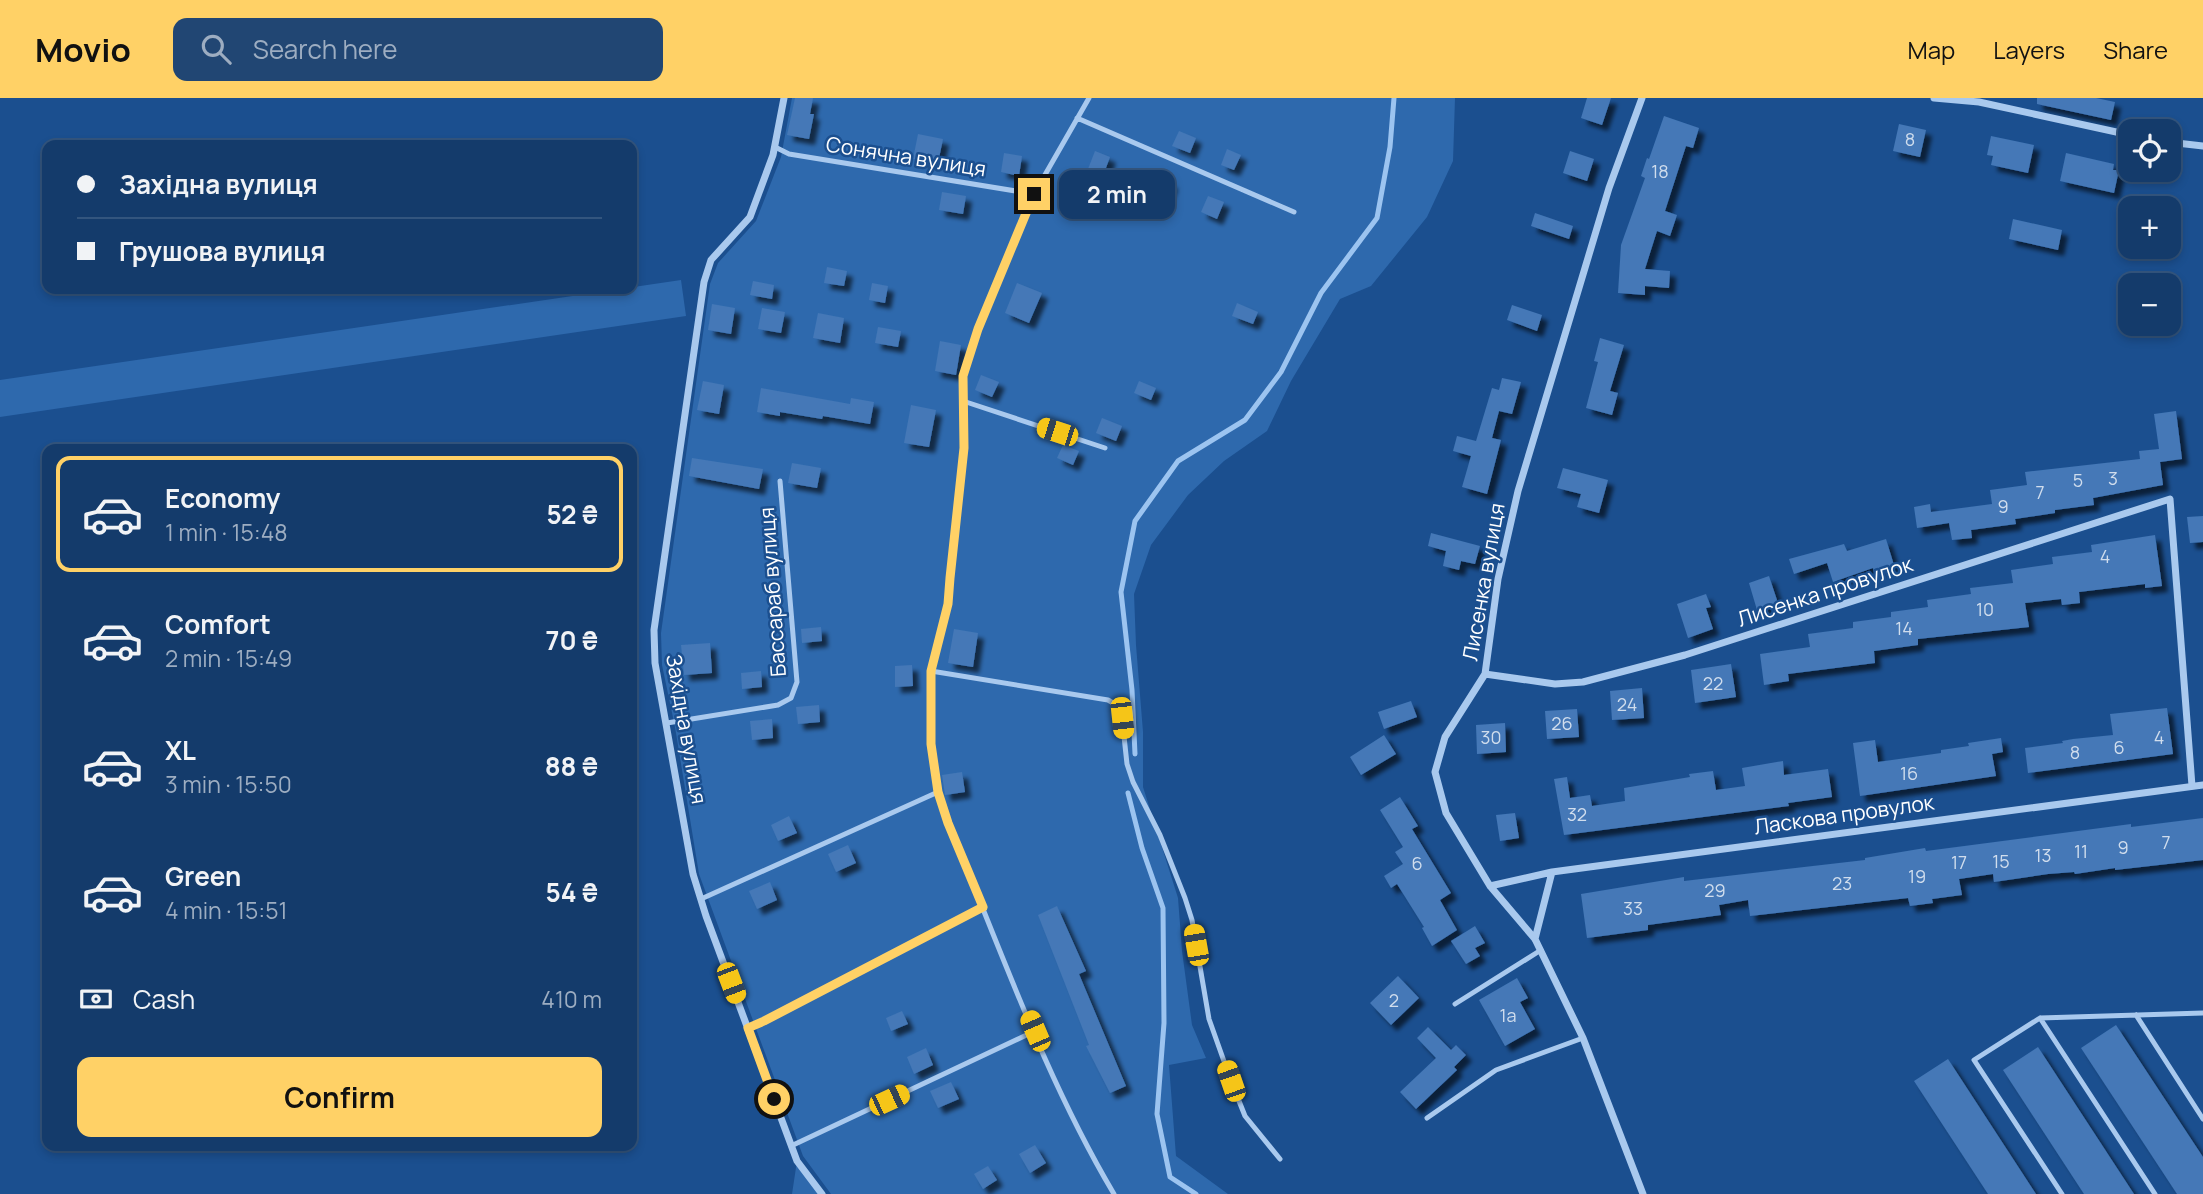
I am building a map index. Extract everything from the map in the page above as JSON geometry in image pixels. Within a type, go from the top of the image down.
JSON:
[{"type":"street","name":"Західна вулиця","points":[[784,98],[775,147],[750,217],[711,260],[704,282],[654,630],[655,663],[693,874],[701,900],[797,1161],[821,1194]]},
{"type":"street","name":"Лисенка вулиця","points":[[1642,98],[1609,188],[1518,491],[1498,579],[1485,674],[1445,737],[1435,772],[1446,813],[1490,886],[1535,939],[1541,950],[1583,1038],[1643,1194]]},
{"type":"street","points":[[1934,98],[1980,100],[2118,132]]},
{"type":"street","points":[[2181,143],[2203,146]]},
{"type":"street","name":"Лисенка провулок","points":[[1485,674],[1555,684],[1583,682],[1685,655],[2170,499],[2192,786]]},
{"type":"street","name":"Ласкова провулок","points":[[1490,886],[1552,872],[2203,785]]},
{"type":"street","points":[[1535,939],[1552,872]]},
{"type":"lane","points":[[1089,98],[1034,194],[978,329],[963,376],[964,448],[948,604],[931,671],[931,744],[938,792],[948,823],[1070,1110],[1114,1194]]},
{"type":"lane","points":[[1077,118],[1294,212]]},
{"type":"lane","name":"Сонячна вулиця","points":[[775,147],[789,154],[1034,194]]},
{"type":"lane","points":[[963,401],[1105,447]]},
{"type":"lane","name":"Бассараб вулиця","points":[[667,723],[778,705],[791,698],[797,682],[780,481]]},
{"type":"lane","points":[[931,671],[1108,700],[1118,706],[1122,718],[1127,764],[1160,835],[1192,920],[1209,1019],[1231,1081],[1245,1116],[1280,1159]]},
{"type":"lane","points":[[701,900],[938,792]]},
{"type":"lane","points":[[748,1028],[983,907]]},
{"type":"lane","points":[[1455,1004],[1541,950]]},
{"type":"lane","points":[[2062,1194],[1974,1060],[2040,1018],[2203,1013]]},
{"type":"lane","points":[[2136,1015],[2203,1119]]},
{"type":"lane","points":[[2040,1018],[2155,1194]]},
{"type":"lane","points":[[791,1146],[1035,1031]]},
{"type":"lane","points":[[1427,1118],[1496,1070],[1583,1038]]},
{"type":"shaded area","points":[[792,98],[1455,98],[1453,161],[1427,217],[1371,286],[1340,299],[1291,381],[1267,431],[1224,461],[1188,495],[1151,545],[1134,594],[1143,732],[1143,787],[1178,898],[1192,1025],[1206,1058],[1169,1065],[1176,1156],[1228,1194],[831,1194],[803,1156],[699,874],[662,665],[661,633],[710,284],[718,263],[756,221],[781,157]]},
{"type":"shaded area","points":[[681,280],[686,316],[0,417],[0,380],[586,294],[637,294],[637,286]]},
{"type":"shaded area","points":[[797,1161],[822,1194],[792,1194]]},
{"type":"building","points":[[795,98],[813,98],[810,114],[814,114],[809,139],[787,135]]},
{"type":"building","points":[[1587,98],[1611,98],[1602,125],[1581,118]]},
{"type":"building","points":[[2037,98],[2096,98],[2115,102],[2111,120],[2037,104]]},
{"type":"building","points":[[1664,116],[1699,128],[1693,148],[1686,146],[1665,211],[1677,215],[1670,236],[1657,231],[1645,269],[1670,271],[1669,288],[1645,286],[1645,295],[1618,293],[1621,245],[1645,178],[1641,176],[1647,158],[1649,159]]},
{"type":"building","points":[[1899,124],[1926,130],[1920,157],[1893,151]]},
{"type":"building","points":[[1179,131],[1196,138],[1190,153],[1172,146]]},
{"type":"building","points":[[918,134],[943,139],[938,163],[913,159]]},
{"type":"building","points":[[1991,136],[2034,145],[2028,173],[1991,165],[1993,156],[1987,155]]},
{"type":"building","points":[[1227,149],[1241,155],[1234,170],[1221,165]]},
{"type":"building","points":[[1095,151],[1110,157],[1103,176],[1088,169]]},
{"type":"building","points":[[1570,151],[1594,159],[1587,181],[1563,173]]},
{"type":"building","points":[[1004,153],[1022,156],[1019,176],[1001,172]]},
{"type":"building","points":[[2066,153],[2114,164],[2113,170],[2118,170],[2114,193],[2060,181]]},
{"type":"building","points":[[1154,176],[1172,183],[1164,204],[1145,196]]},
{"type":"building","points":[[942,192],[966,196],[963,214],[939,210]]},
{"type":"building","points":[[1208,196],[1224,202],[1217,219],[1201,212]]},
{"type":"building","points":[[1535,213],[1573,226],[1569,239],[1531,226]]},
{"type":"building","points":[[2013,219],[2062,230],[2058,250],[2009,239]]},
{"type":"building","points":[[827,267],[847,271],[844,286],[824,283]]},
{"type":"building","points":[[753,281],[774,285],[772,299],[750,295]]},
{"type":"building","points":[[872,283],[888,286],[885,303],[869,300]]},
{"type":"building","points":[[1017,283],[1042,293],[1029,323],[1005,313]]},
{"type":"building","points":[[1237,303],[1258,312],[1253,324],[1232,316]]},
{"type":"building","points":[[712,304],[735,308],[731,334],[708,330]]},
{"type":"building","points":[[1512,305],[1542,315],[1537,331],[1507,320]]},
{"type":"building","points":[[762,308],[785,312],[781,333],[758,329]]},
{"type":"building","points":[[818,313],[844,318],[840,343],[813,338]]},
{"type":"building","points":[[878,327],[901,331],[898,347],[875,343]]},
{"type":"building","points":[[1600,338],[1624,345],[1610,391],[1618,393],[1612,415],[1586,408],[1598,362],[1594,361]]},
{"type":"building","points":[[940,341],[961,345],[956,375],[935,371]]},
{"type":"building","points":[[981,375],[999,382],[992,397],[975,390]]},
{"type":"building","points":[[1502,378],[1521,382],[1512,414],[1499,411],[1492,438],[1501,440],[1487,494],[1462,487],[1471,456],[1453,451],[1457,436],[1476,441],[1492,388],[1499,390]]},
{"type":"building","points":[[703,381],[724,385],[719,414],[697,410]]},
{"type":"building","points":[[1139,381],[1156,388],[1151,400],[1134,393]]},
{"type":"building","points":[[761,388],[850,404],[851,398],[874,402],[870,424],[823,416],[822,419],[780,412],[780,416],[757,412]]},
{"type":"building","points":[[911,405],[936,410],[929,447],[904,443]]},
{"type":"building","points":[[2176,411],[2182,459],[2160,462],[2163,485],[2093,498],[2094,505],[2015,519],[2016,524],[1971,530],[1972,538],[1952,540],[1949,523],[1917,528],[1914,507],[1930,504],[1931,512],[1992,504],[1990,490],[2027,485],[2025,472],[2140,459],[2139,451],[2159,449],[2154,414]]},
{"type":"building","points":[[1102,418],[1122,426],[1116,441],[1096,433]]},
{"type":"building","points":[[1063,445],[1079,451],[1073,465],[1057,458]]},
{"type":"building","points":[[692,458],[763,469],[759,489],[689,476]]},
{"type":"building","points":[[792,463],[821,468],[817,488],[788,483]]},
{"type":"building","points":[[1563,468],[1608,480],[1599,513],[1577,507],[1581,494],[1557,488]]},
{"type":"building","points":[[2203,516],[2203,542],[2190,543],[2187,517]]},
{"type":"building","points":[[1431,533],[1480,546],[1475,564],[1461,561],[1459,570],[1443,566],[1446,551],[1428,546]]},
{"type":"building","points":[[2155,535],[2162,586],[2145,588],[2145,584],[2079,592],[2080,603],[2062,605],[2061,599],[2025,603],[2029,627],[1918,639],[1918,645],[1874,651],[1875,663],[1788,674],[1789,681],[1764,685],[1760,654],[1810,647],[1808,634],[1853,628],[1853,622],[1891,617],[1891,612],[1928,607],[1927,600],[1971,594],[1970,588],[2013,583],[2011,570],[2053,564],[2052,557],[2092,552],[2091,545]]},
{"type":"building","points":[[1886,539],[1894,565],[1874,572],[1873,568],[1833,582],[1827,563],[1794,574],[1789,559],[1844,544],[1847,551]]},
{"type":"building","points":[[1769,576],[1778,603],[1757,610],[1749,583]]},
{"type":"building","points":[[1706,594],[1711,607],[1706,608],[1713,629],[1688,638],[1677,604]]},
{"type":"building","points":[[821,627],[822,641],[802,643],[801,629]]},
{"type":"building","points":[[954,629],[978,633],[973,667],[948,663]]},
{"type":"building","points":[[710,643],[712,673],[684,675],[681,645]]},
{"type":"building","points":[[1731,664],[1736,697],[1695,703],[1691,670]]},
{"type":"building","points":[[912,665],[913,686],[895,687],[895,666]]},
{"type":"building","points":[[761,671],[762,687],[742,689],[741,673]]},
{"type":"building","points":[[1642,688],[1644,718],[1612,720],[1610,691]]},
{"type":"building","points":[[1411,701],[1417,717],[1384,729],[1378,712]]},
{"type":"building","points":[[819,705],[820,722],[798,724],[796,707]]},
{"type":"building","points":[[2167,708],[2173,754],[2028,773],[2025,748],[2113,735],[2110,714]]},
{"type":"building","points":[[1577,709],[1579,737],[1547,739],[1545,711]]},
{"type":"building","points":[[772,719],[773,738],[752,740],[750,721]]},
{"type":"building","points":[[1505,723],[1506,752],[1477,754],[1476,725]]},
{"type":"building","points":[[1384,735],[1396,754],[1361,775],[1350,757]]},
{"type":"building","points":[[2001,738],[2003,752],[1992,754],[1996,776],[1860,796],[1853,743],[1875,740],[1878,762],[1941,753],[1941,750],[1969,746],[1968,743]]},
{"type":"building","points":[[1783,761],[1784,775],[1828,769],[1832,797],[1788,803],[1789,806],[1564,835],[1554,779],[1567,777],[1570,798],[1590,795],[1592,806],[1625,801],[1624,788],[1690,777],[1689,774],[1713,771],[1716,790],[1745,786],[1742,768]]},
{"type":"building","points":[[962,772],[965,792],[945,795],[942,775]]},
{"type":"building","points":[[1400,797],[1418,826],[1412,829],[1451,893],[1440,900],[1457,930],[1432,946],[1422,928],[1424,927],[1397,884],[1391,888],[1384,876],[1403,864],[1395,852],[1403,847],[1380,810]]},
{"type":"building","points":[[1515,813],[1519,838],[1500,841],[1496,815]]},
{"type":"building","points":[[789,816],[797,833],[778,841],[771,825]]},
{"type":"building","points":[[2203,818],[2203,860],[2075,874],[2048,874],[1994,882],[1993,874],[1959,879],[1962,895],[1932,899],[1933,903],[1910,906],[1908,898],[1750,916],[1748,900],[1719,905],[1721,915],[1648,925],[1648,930],[1587,938],[1581,894],[1684,877],[1684,881],[1865,860],[1925,848],[1926,851],[2131,824],[2131,827]]},
{"type":"building","points":[[848,845],[856,863],[836,872],[828,854]]},
{"type":"building","points":[[770,882],[777,900],[757,909],[749,891]]},
{"type":"building","points":[[1057,906],[1086,971],[1079,974],[1126,1086],[1110,1093],[1086,1046],[1089,1045],[1038,915]]},
{"type":"building","points":[[1475,926],[1485,943],[1475,948],[1480,956],[1466,964],[1451,941]]},
{"type":"building","points":[[1398,976],[1419,998],[1391,1025],[1370,1003]]},
{"type":"building","points":[[1517,978],[1528,998],[1520,1002],[1535,1029],[1505,1046],[1479,1000]]},
{"type":"building","points":[[902,1011],[908,1024],[891,1031],[886,1018]]},
{"type":"building","points":[[2116,1025],[2203,1157],[2203,1194],[2177,1194],[2081,1048]]},
{"type":"building","points":[[1428,1027],[1451,1050],[1456,1045],[1466,1055],[1454,1067],[1457,1070],[1416,1109],[1400,1092],[1436,1058],[1417,1038]]},
{"type":"building","points":[[2038,1047],[2134,1194],[2084,1194],[2003,1070]]},
{"type":"building","points":[[926,1048],[933,1065],[914,1074],[907,1057]]},
{"type":"building","points":[[1948,1059],[2036,1194],[1988,1194],[1914,1081]]},
{"type":"building","points":[[951,1082],[959,1099],[938,1108],[930,1091]]},
{"type":"building","points":[[1035,1145],[1046,1163],[1030,1173],[1019,1154]]},
{"type":"building","points":[[988,1166],[997,1180],[983,1189],[974,1174]]},
{"type":"waterway","points":[[1135,754],[1132,690],[1121,592],[1135,521],[1178,461],[1245,420],[1281,372],[1321,293],[1377,218],[1390,147],[1394,98]]},
{"type":"waterway","points":[[1128,793],[1142,848],[1163,908],[1164,1023],[1157,1114],[1170,1177],[1196,1194]]},
{"type":"route","points":[[774,1099],[748,1028],[983,907],[938,792],[931,744],[931,671],[948,604],[964,448],[963,376],[978,329],[1034,194]]}]
